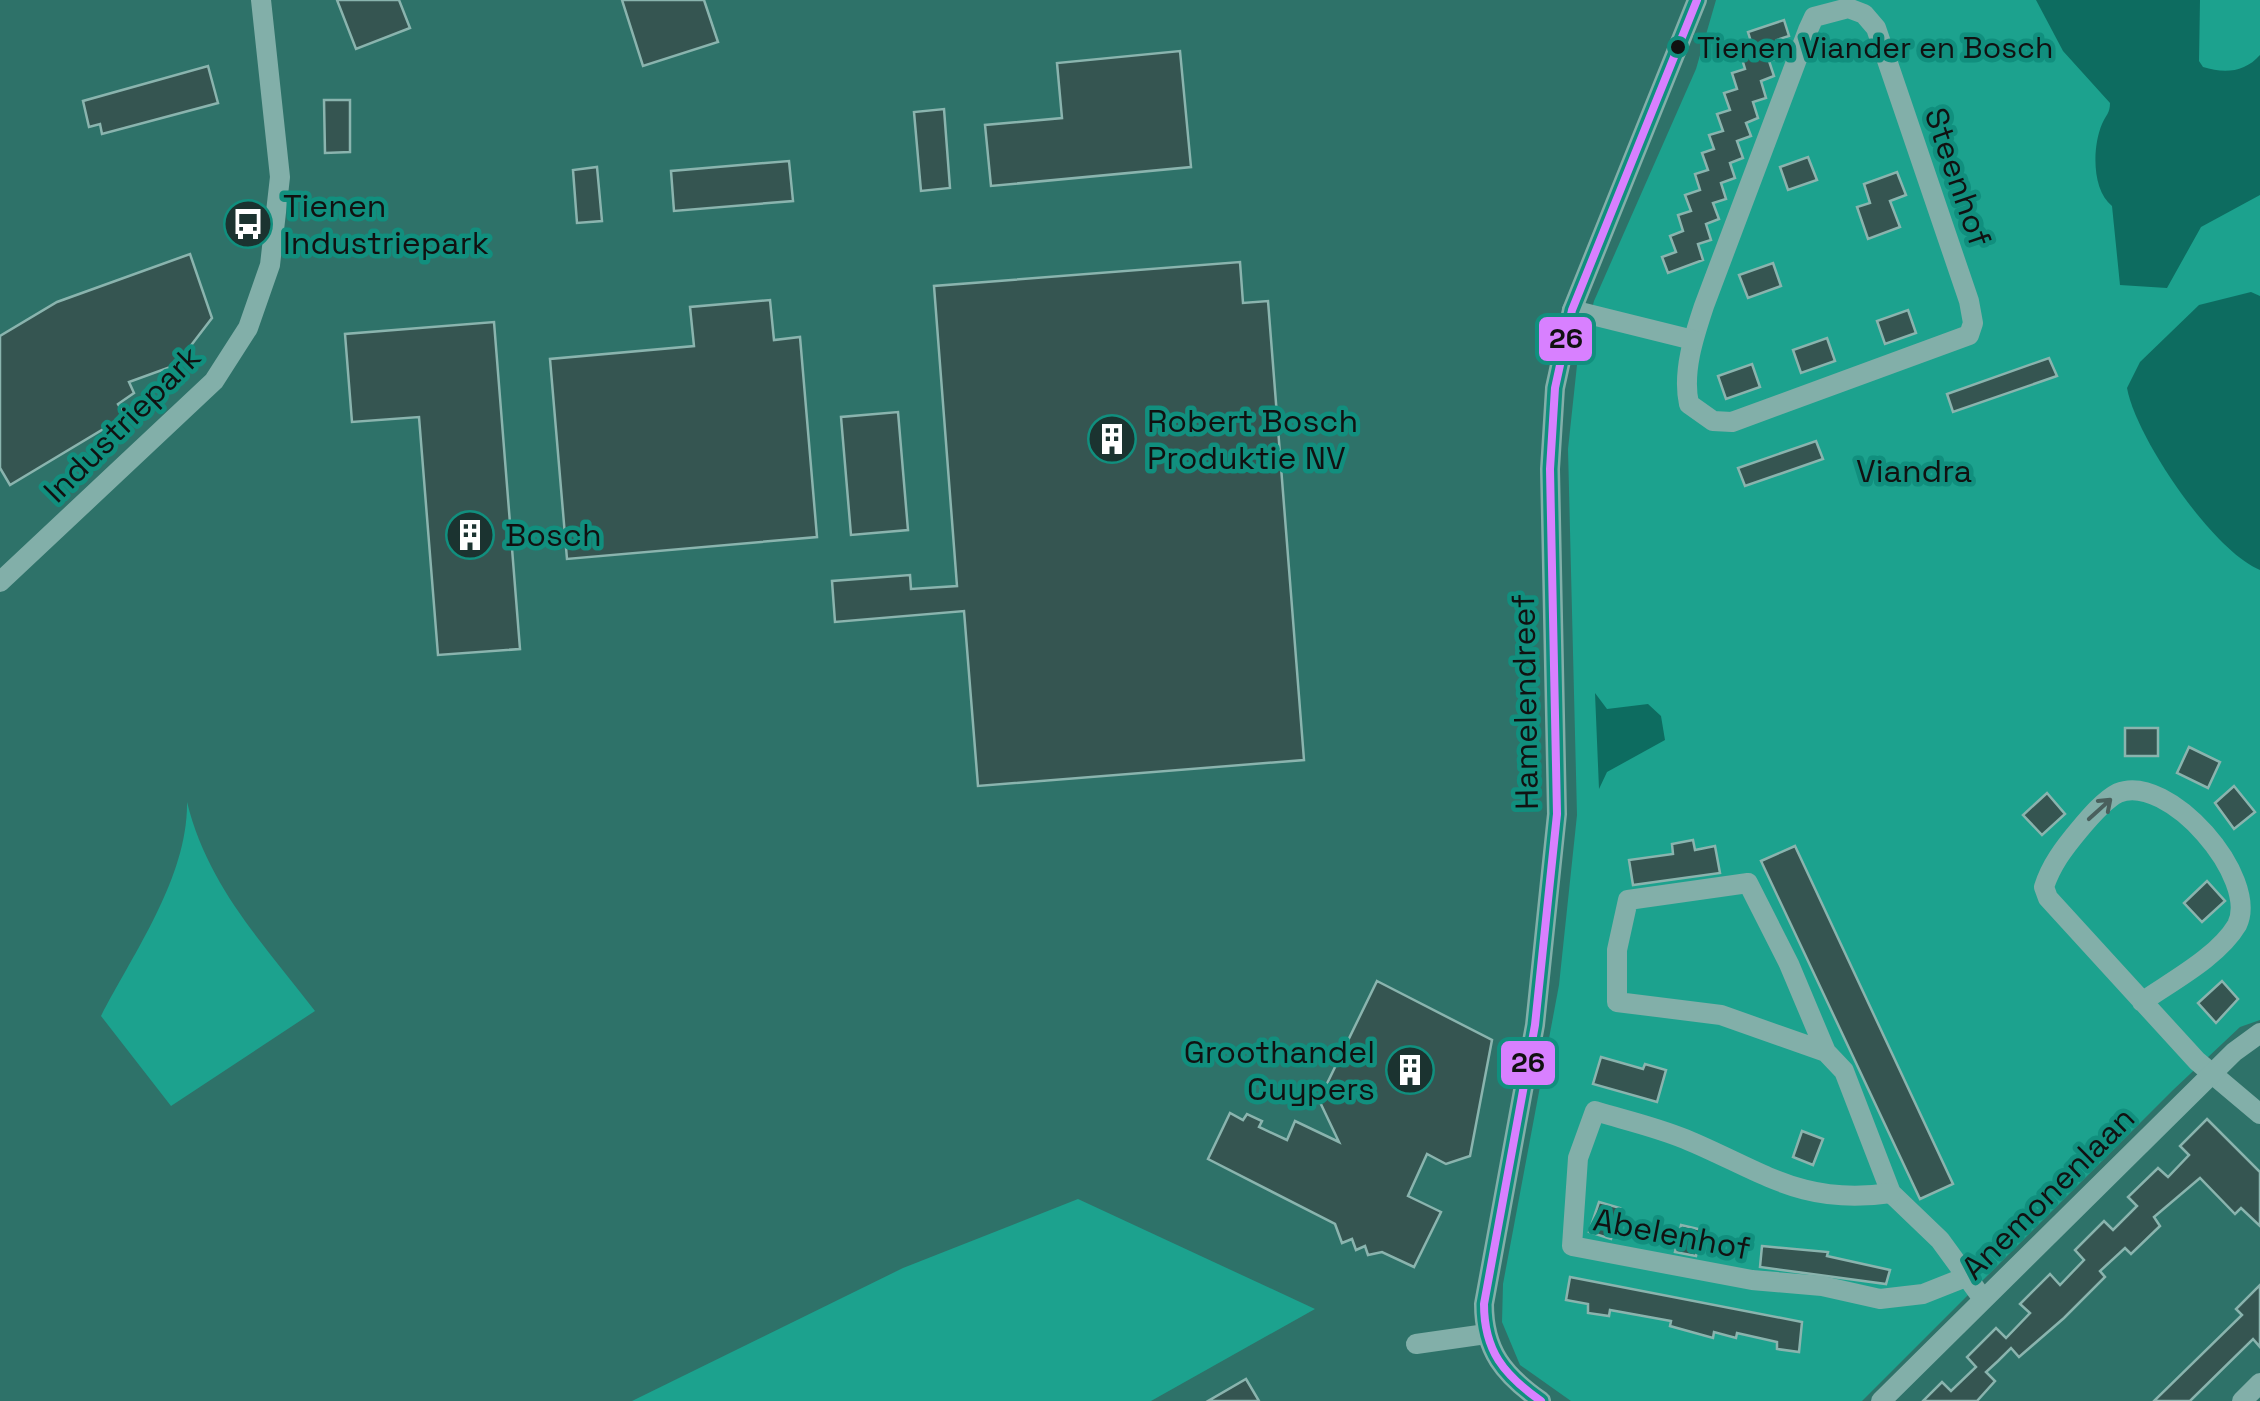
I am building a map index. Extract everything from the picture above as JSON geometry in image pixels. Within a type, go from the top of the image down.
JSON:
[{"type":"street","name":"Industriepark","points":[[2,576],[214,381],[248,328],[270,265],[280,177],[261,0]]},
{"type":"street","name":"Hamelendreef","points":[[1486,1334],[1485,1294],[1535,1026],[1557,814],[1550,452],[1554,388],[1572,310],[1698,0]]},
{"type":"street","name":"Steenhof","points":[[1848,8],[1864,14],[1876,28],[1969,300],[1973,323],[1969,335],[1732,422],[1712,421],[1689,404],[1686,390],[1693,340],[1814,17],[1848,8]]},
{"type":"street","points":[[1572,310],[1693,340]]},
{"type":"street","points":[[2142,1002],[2228,938],[2239,923],[2244,902],[2219,850],[2181,810],[2137,790],[2118,794],[2066,846],[2044,888],[2142,1002],[2198,1061],[2260,1114]]},
{"type":"street","points":[[1826,1052],[1720,1015],[1617,1002],[1617,950],[1628,900],[1748,883],[1789,964],[1826,1052],[1844,1071],[1891,1193],[1940,1240],[1982,1299]]},
{"type":"street","name":"Anemonenlaan","points":[[1881,1401],[2214,1072],[2260,1033]]},
{"type":"street","name":"Abelenhof","points":[[1891,1193],[1823,1196],[1769,1180],[1683,1138],[1595,1111],[1578,1158],[1572,1246],[1880,1299],[1923,1294],[1966,1276]]},
{"type":"street","points":[[1416,1344],[1486,1334],[1502,1368],[1541,1401]]},
{"type":"street","points":[[2242,1401],[2260,1383]]},
{"type":"green space","name":"Viandra","points":[[1716,0],[2260,0],[2260,1020],[2240,1027],[2173,1090],[1862,1401],[1571,1401],[1520,1365],[1502,1322],[1503,1284],[1559,985],[1577,815],[1568,449],[1577,365],[1594,301],[1696,69]]},
{"type":"green space","points":[[187,802],[196,833],[223,888],[315,1011],[171,1106],[101,1016],[169,886],[185,830]]},
{"type":"green space","points":[[1078,1199],[1315,1309],[1151,1401],[632,1401],[903,1268]]},
{"type":"shaded area","points":[[2036,0],[2200,0],[2199,61],[2203,67],[2234,70],[2260,55],[2260,195],[2201,227],[2167,288],[2120,285],[2112,206],[2097,179],[2095,156],[2110,103],[2063,51]]},
{"type":"shaded area","points":[[2251,292],[2260,296],[2260,570],[2221,541],[2179,491],[2145,435],[2127,388],[2140,362],[2199,305]]},
{"type":"shaded area","points":[[1595,693],[1607,709],[1648,704],[1661,716],[1665,740],[1607,772],[1599,789]]},
{"type":"building","points":[[337,0],[399,0],[410,28],[356,49]]},
{"type":"building","points":[[622,0],[704,0],[718,42],[643,66]]},
{"type":"building","points":[[1784,20],[1789,36],[1777,40],[1781,57],[1769,61],[1774,76],[1761,81],[1766,98],[1753,102],[1758,118],[1746,123],[1751,136],[1737,141],[1743,158],[1730,163],[1735,178],[1721,183],[1726,199],[1713,203],[1719,219],[1706,224],[1711,240],[1698,244],[1703,260],[1668,273],[1662,257],[1676,252],[1670,236],[1683,231],[1678,215],[1691,211],[1685,195],[1700,190],[1695,174],[1708,170],[1702,153],[1714,149],[1709,135],[1723,131],[1717,114],[1730,110],[1724,93],[1737,89],[1732,73],[1745,69],[1740,52],[1753,48],[1748,32]]},
{"type":"building","points":[[1180,51],[1191,167],[991,186],[985,125],[1062,118],[1057,63]]},
{"type":"building","points":[[208,66],[218,103],[102,134],[100,124],[89,127],[83,101]]},
{"type":"building","points":[[324,100],[350,100],[350,152],[325,153]]},
{"type":"building","points":[[944,109],[950,188],[921,191],[914,112]]},
{"type":"building","points":[[1808,157],[1817,180],[1788,190],[1780,167]]},
{"type":"building","points":[[789,161],[793,201],[674,211],[671,171]]},
{"type":"building","points":[[597,167],[602,221],[577,223],[573,170]]},
{"type":"building","points":[[1897,172],[1906,195],[1890,201],[1900,227],[1868,239],[1857,207],[1870,203],[1864,184]]},
{"type":"building","points":[[190,254],[212,318],[176,365],[129,382],[134,393],[118,404],[125,416],[10,485],[0,468],[0,336],[57,302]]},
{"type":"building","name":"Robert Bosch Produktie NV","points":[[1240,262],[1243,303],[1268,301],[1304,760],[978,786],[964,611],[835,622],[832,581],[910,575],[911,589],[957,586],[934,286]]},
{"type":"building","points":[[1773,263],[1781,286],[1748,298],[1739,275]]},
{"type":"building","points":[[770,300],[774,340],[800,337],[817,537],[567,559],[550,359],[694,346],[690,307]]},
{"type":"building","points":[[1908,310],[1916,333],[1885,344],[1877,321]]},
{"type":"building","name":"Bosch","points":[[494,322],[520,649],[438,655],[419,417],[352,422],[345,334]]},
{"type":"building","points":[[1827,338],[1835,361],[1801,373],[1793,350]]},
{"type":"building","points":[[2049,358],[2057,376],[1953,412],[1947,394]]},
{"type":"building","points":[[1752,364],[1760,387],[1726,399],[1718,376]]},
{"type":"building","points":[[898,412],[908,530],[851,535],[841,417]]},
{"type":"building","points":[[1816,441],[1823,459],[1745,486],[1738,468]]},
{"type":"building","points":[[2125,728],[2158,728],[2158,756],[2125,756]]},
{"type":"building","points":[[2189,747],[2220,762],[2208,788],[2177,773]]},
{"type":"building","points":[[2234,786],[2255,812],[2234,829],[2215,803]]},
{"type":"building","points":[[2047,793],[2065,814],[2042,835],[2023,815]]},
{"type":"building","points":[[1693,840],[1695,850],[1715,846],[1720,873],[1633,885],[1629,860],[1673,854],[1672,844]]},
{"type":"building","points":[[1795,846],[1953,1184],[1920,1199],[1761,861]]},
{"type":"building","points":[[2207,881],[2225,901],[2202,922],[2184,903]]},
{"type":"building","points":[[1377,981],[1492,1040],[1470,1156],[1446,1164],[1427,1154],[1408,1196],[1441,1212],[1414,1267],[1382,1252],[1368,1255],[1365,1246],[1356,1250],[1352,1239],[1342,1243],[1335,1224],[1208,1159],[1230,1113],[1243,1120],[1247,1114],[1262,1121],[1259,1127],[1287,1140],[1295,1121],[1339,1142],[1319,1100]]},
{"type":"building","points":[[2222,981],[2238,999],[2216,1023],[2198,1003]]},
{"type":"building","points":[[1601,1057],[1643,1069],[1645,1064],[1666,1070],[1657,1102],[1593,1084]]},
{"type":"building","points":[[2207,1119],[2260,1172],[2260,1226],[2241,1208],[2235,1214],[2200,1178],[2154,1217],[2160,1226],[2131,1254],[2125,1248],[2100,1271],[2105,1277],[2064,1318],[2019,1357],[2011,1348],[1986,1372],[1995,1381],[1977,1401],[1923,1401],[1942,1382],[1951,1391],[1976,1367],[1967,1357],[1996,1328],[2006,1338],[2030,1313],[2020,1304],[2050,1274],[2060,1285],[2084,1260],[2075,1250],[2104,1221],[2113,1230],[2137,1206],[2128,1197],[2158,1168],[2168,1177],[2189,1155],[2180,1146]]},
{"type":"building","points":[[1802,1131],[1823,1139],[1813,1165],[1793,1157]]},
{"type":"building","points":[[1599,1202],[1620,1208],[1611,1239],[1589,1232]]},
{"type":"building","points":[[1681,1225],[1702,1230],[1696,1256],[1675,1252]]},
{"type":"building","points":[[1762,1246],[1828,1252],[1827,1256],[1890,1270],[1886,1284],[1760,1267]]},
{"type":"building","points":[[1570,1277],[1802,1322],[1799,1352],[1777,1349],[1777,1342],[1737,1333],[1736,1338],[1714,1332],[1713,1338],[1670,1326],[1671,1321],[1610,1310],[1609,1316],[1588,1313],[1588,1304],[1566,1300]]},
{"type":"building","points":[[2260,1285],[2260,1347],[2253,1339],[2190,1401],[2154,1401],[2242,1315],[2236,1309]]},
{"type":"building","points":[[1246,1379],[1259,1401],[1208,1401]]},
{"type":"transit line","name":"26","points":[[1541,1401],[1516,1381],[1499,1360],[1488,1335],[1484,1304],[1535,1025],[1557,814],[1550,469],[1555,388],[1572,310],[1697,0]]},
{"type":"place","name":"Tienen Viander en Bosch","points":[[1678,47]]},
{"type":"place","name":"Tienen Industriepark","points":[[248,224]]},
{"type":"place","name":"Robert Bosch Produktie NV","points":[[1112,439]]},
{"type":"place","name":"Bosch","points":[[470,535]]},
{"type":"place","name":"Groothandel Cuypers","points":[[1410,1070]]}]
